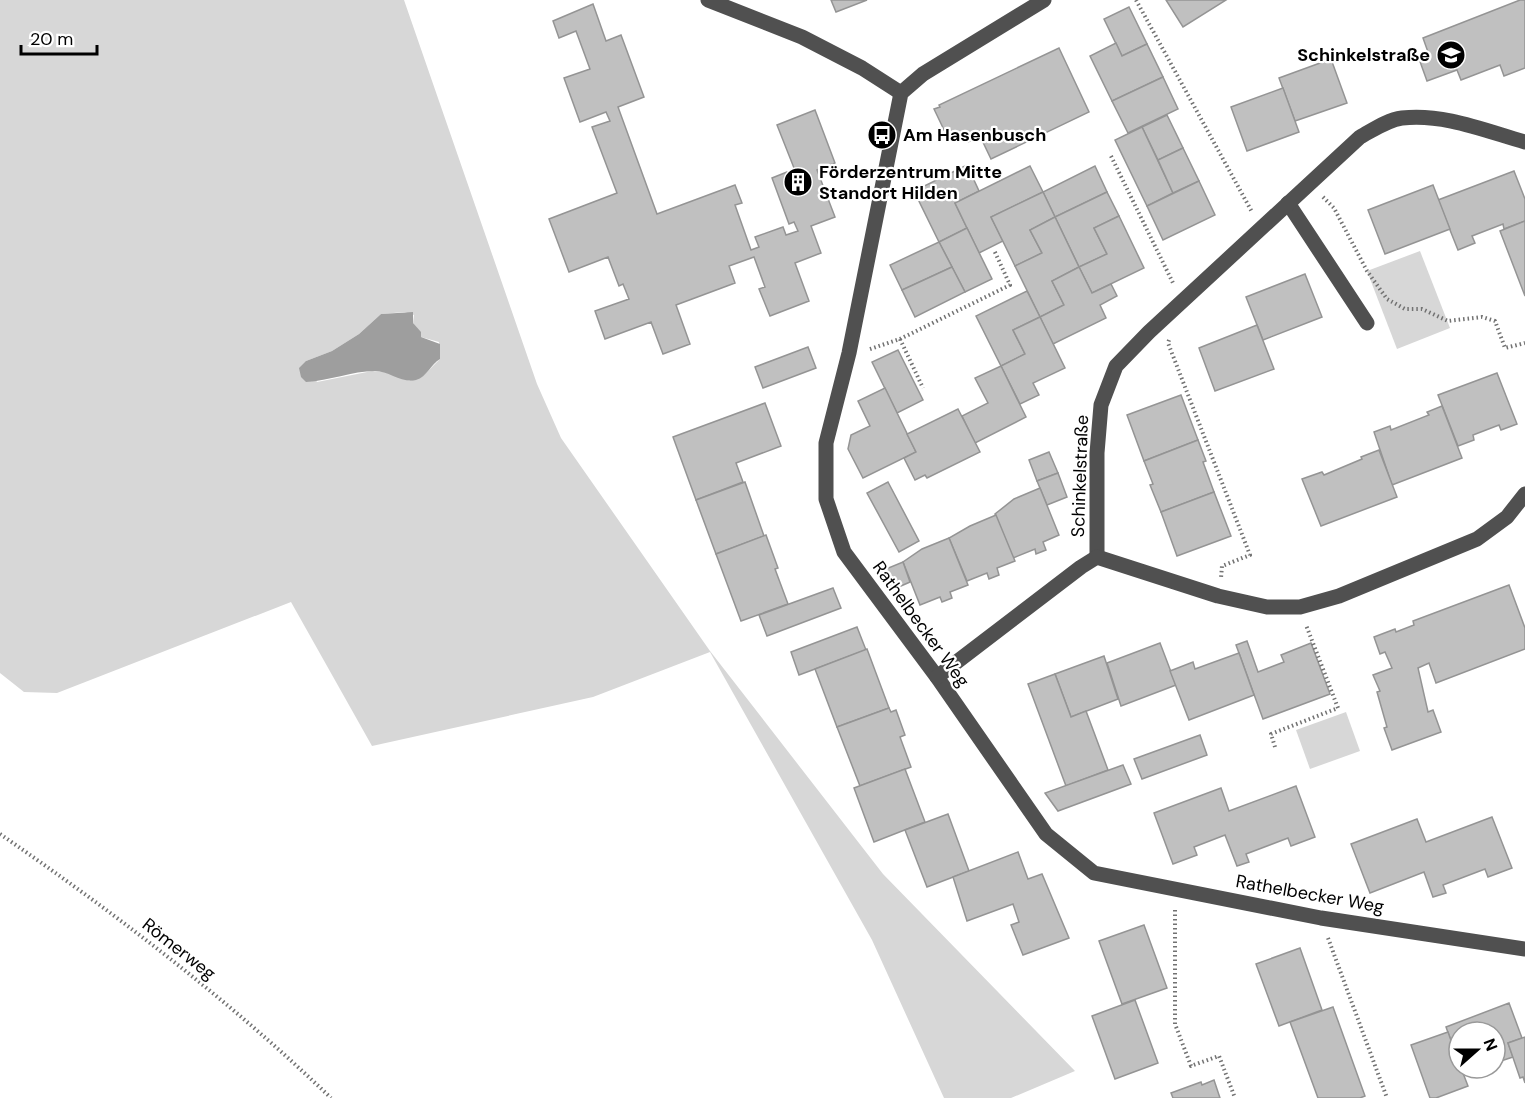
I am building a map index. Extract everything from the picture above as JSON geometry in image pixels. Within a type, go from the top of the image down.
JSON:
[{"type":"street","points":[[708,0],[802,37],[862,68],[902,93],[924,74],[1044,0]]},
{"type":"street","name":"Rathelbecker Weg","points":[[902,93],[849,353],[826,443],[826,499],[844,552],[937,677],[1046,834],[1094,873],[1321,918],[1525,949]]},
{"type":"street","name":"Schinkelstraße","points":[[1097,557],[1097,453],[1101,405],[1116,366],[1178,305],[1360,137],[1378,127],[1400,118],[1434,117],[1525,142]]},
{"type":"street","points":[[1288,203],[1367,324]]},
{"type":"street","name":"Schinkelstraße","points":[[1097,557],[1218,596],[1267,606],[1300,607],[1339,596],[1477,539],[1507,517],[1525,494]]},
{"type":"street","name":"Schinkelstraße","points":[[937,677],[1097,557]]},
{"type":"path","points":[[1136,0],[1246,203],[1262,228]]},
{"type":"path","points":[[1112,156],[1138,213],[1172,278],[1178,305],[1168,343],[1250,555],[1222,566],[1218,596]]},
{"type":"path","points":[[1310,183],[1334,208],[1367,271],[1387,299],[1405,309],[1422,309],[1448,321],[1482,317],[1495,321],[1505,348],[1525,343]]},
{"type":"path","points":[[849,353],[880,347],[900,339],[1011,285],[994,250]]},
{"type":"path","points":[[900,339],[923,388]]},
{"type":"path","points":[[1275,747],[1271,734],[1338,708],[1314,644]]},
{"type":"path","name":"Römerweg","points":[[0,834],[183,967],[331,1098]]},
{"type":"path","points":[[1175,889],[1175,1024],[1191,1066],[1219,1056],[1235,1098]]},
{"type":"path","points":[[1321,918],[1387,1098]]},
{"type":"shaded area","points":[[0,0],[404,0],[537,384],[561,438],[710,651],[883,874],[1075,1071],[1011,1098],[944,1098],[872,940],[710,652],[593,697],[372,746],[291,602],[57,693],[24,692],[0,673]],"holes":[[[405,312],[414,315],[413,323],[421,337],[439,342],[440,359],[423,376],[410,381],[385,372],[372,371],[317,382],[306,361],[332,351],[359,334],[381,314]]]},
{"type":"shaded area","points":[[1420,251],[1450,328],[1397,349],[1367,271]]},
{"type":"shaded area","points":[[413,312],[413,323],[421,332],[421,337],[440,344],[440,359],[420,378],[411,381],[375,371],[306,382],[301,377],[299,368],[306,361],[332,351],[359,334],[381,314]]},
{"type":"shaded area","points":[[1346,712],[1360,751],[1310,769],[1296,730]]},
{"type":"building","points":[[831,0],[867,0],[836,12]]},
{"type":"building","points":[[1166,0],[1226,0],[1183,27]]},
{"type":"building","points":[[1525,0],[1525,68],[1504,76],[1500,65],[1461,80],[1457,70],[1427,81],[1418,56],[1428,52],[1423,38]]},
{"type":"building","name":"Förderzentrum Mitte Standort Hilden","points":[[593,4],[606,41],[621,35],[644,97],[618,107],[657,214],[735,185],[742,203],[735,205],[751,250],[759,247],[755,237],[783,227],[786,235],[798,231],[794,222],[789,224],[772,178],[787,172],[789,176],[796,173],[777,125],[815,110],[835,163],[817,170],[835,217],[811,226],[821,253],[795,263],[809,301],[770,316],[759,289],[765,287],[754,257],[729,266],[735,283],[676,305],[690,344],[663,354],[651,322],[605,339],[595,311],[629,299],[623,284],[619,286],[608,257],[569,272],[549,219],[617,193],[592,127],[610,121],[606,112],[580,122],[564,78],[590,69],[576,31],[559,38],[553,21]]},
{"type":"building","points":[[1129,7],[1147,44],[1122,56],[1104,19]]},
{"type":"building","points":[[1116,43],[1122,56],[1147,44],[1163,77],[1112,101],[1090,56]]},
{"type":"building","points":[[1059,48],[1089,112],[991,159],[980,136],[968,142],[966,137],[957,142],[950,129],[945,132],[934,109],[940,107],[939,105]]},
{"type":"building","points":[[1331,59],[1347,103],[1295,121],[1279,78]]},
{"type":"building","points":[[1163,77],[1178,109],[1128,133],[1112,101]]},
{"type":"building","points":[[1283,88],[1299,132],[1247,151],[1231,107]]},
{"type":"building","points":[[1167,115],[1183,148],[1158,160],[1142,127]]},
{"type":"building","points":[[1142,127],[1173,193],[1147,206],[1115,140]]},
{"type":"building","points":[[1183,148],[1199,181],[1173,193],[1158,160]]},
{"type":"building","points":[[967,165],[979,191],[955,203],[967,228],[939,242],[914,191]]},
{"type":"building","points":[[1030,166],[1043,192],[991,217],[1003,241],[979,253],[955,203]]},
{"type":"building","points":[[1095,166],[1107,192],[1055,217],[1043,192]]},
{"type":"building","points":[[1514,171],[1525,199],[1525,221],[1504,229],[1503,224],[1472,236],[1475,243],[1458,250],[1438,200]]},
{"type":"building","points":[[1199,181],[1215,215],[1163,240],[1147,206]]},
{"type":"building","points":[[1433,185],[1450,229],[1385,254],[1368,210]]},
{"type":"building","points":[[1043,192],[1055,217],[1030,230],[1042,253],[1015,266],[991,217]]},
{"type":"building","points":[[1107,192],[1119,216],[1094,228],[1107,254],[1079,267],[1055,217]]},
{"type":"building","points":[[1119,216],[1144,268],[1092,293],[1079,267],[1107,254],[1094,228]]},
{"type":"building","points":[[1055,217],[1079,267],[1052,281],[1064,305],[1040,317],[1015,266],[1042,253],[1030,230]]},
{"type":"building","points":[[1525,221],[1525,296],[1500,231]]},
{"type":"building","points":[[967,228],[992,279],[965,292],[939,242]]},
{"type":"building","points":[[939,242],[952,267],[902,290],[890,265]]},
{"type":"building","points":[[952,267],[965,292],[915,317],[902,290]]},
{"type":"building","points":[[1079,267],[1092,293],[1111,284],[1117,296],[1100,305],[1106,318],[1053,344],[1040,317],[1064,305],[1052,281]]},
{"type":"building","points":[[1305,274],[1322,317],[1263,340],[1246,297]]},
{"type":"building","points":[[1027,291],[1040,317],[1013,330],[1025,354],[1001,366],[976,316]]},
{"type":"building","points":[[1040,317],[1065,368],[1033,383],[1039,395],[1020,404],[1001,366],[1025,354],[1013,330]]},
{"type":"building","points":[[1257,325],[1274,369],[1215,391],[1199,348]]},
{"type":"building","points":[[808,347],[816,368],[763,388],[755,367]]},
{"type":"building","points":[[898,350],[923,400],[897,413],[872,362]]},
{"type":"building","points":[[1001,366],[1026,417],[975,443],[962,416],[988,403],[975,378]]},
{"type":"building","points":[[1497,373],[1517,424],[1501,430],[1499,425],[1473,435],[1474,440],[1458,446],[1438,395]]},
{"type":"building","points":[[885,388],[916,452],[863,478],[848,449],[851,435],[870,426],[858,401]]},
{"type":"building","points":[[1181,395],[1198,440],[1144,461],[1127,415]]},
{"type":"building","points":[[765,403],[781,446],[736,463],[743,482],[696,500],[673,437]]},
{"type":"building","points":[[1442,406],[1462,458],[1392,485],[1374,432],[1390,426],[1391,430],[1429,415],[1427,412]]},
{"type":"building","points":[[958,409],[980,452],[927,478],[925,475],[915,480],[904,458],[916,452],[907,434]]},
{"type":"building","points":[[1198,440],[1214,492],[1161,512],[1150,485],[1153,484],[1144,461]]},
{"type":"building","points":[[1379,450],[1397,497],[1321,526],[1302,479],[1322,472],[1324,475]]},
{"type":"building","points":[[1049,452],[1058,473],[1037,481],[1029,460]]},
{"type":"building","points":[[1058,473],[1067,497],[1047,505],[1037,481]]},
{"type":"building","points":[[745,482],[764,536],[716,554],[696,500]]},
{"type":"building","points":[[888,482],[919,541],[899,552],[867,493]]},
{"type":"building","points":[[1040,488],[1059,535],[1043,542],[1046,550],[1036,554],[1035,549],[1013,558],[995,514],[1014,499]]},
{"type":"building","points":[[1214,492],[1231,536],[1177,556],[1161,512]]},
{"type":"building","points":[[996,515],[1015,561],[997,568],[999,575],[989,579],[987,573],[967,581],[949,538]]},
{"type":"building","points":[[766,535],[788,604],[741,621],[716,554]]},
{"type":"building","points":[[949,538],[968,585],[950,592],[952,598],[942,602],[940,597],[920,605],[903,562],[922,549]]},
{"type":"building","points":[[903,562],[910,582],[894,589],[881,571]]},
{"type":"building","points":[[1509,585],[1525,628],[1525,649],[1436,683],[1429,663],[1418,668],[1428,712],[1433,710],[1441,732],[1392,750],[1384,728],[1387,727],[1377,692],[1380,691],[1373,675],[1392,668],[1385,652],[1380,654],[1374,637],[1395,629],[1396,632],[1414,625],[1413,621]]},
{"type":"building","points":[[833,588],[841,608],[767,636],[759,615]]},
{"type":"building","points":[[857,627],[866,650],[799,675],[791,652]]},
{"type":"building","points":[[1247,641],[1258,672],[1284,662],[1281,655],[1311,643],[1330,694],[1263,719],[1236,645]]},
{"type":"building","points":[[1160,643],[1176,685],[1121,706],[1107,663]]},
{"type":"building","points":[[867,649],[889,708],[837,727],[815,669]]},
{"type":"building","points":[[1239,653],[1254,695],[1189,720],[1170,671],[1193,662],[1195,669]]},
{"type":"building","points":[[1104,656],[1118,699],[1071,717],[1055,674]]},
{"type":"building","points":[[1055,674],[1071,717],[1086,711],[1108,770],[1066,786],[1028,684]]},
{"type":"building","points":[[889,708],[891,712],[896,710],[905,735],[900,737],[911,767],[860,786],[837,727]]},
{"type":"building","points":[[1200,735],[1207,755],[1142,779],[1134,759]]},
{"type":"building","points":[[1123,765],[1131,784],[1058,811],[1045,793]]},
{"type":"building","points":[[905,769],[925,822],[874,842],[854,788]]},
{"type":"building","points":[[1296,786],[1315,837],[1291,846],[1288,838],[1246,854],[1249,862],[1237,866],[1225,835],[1194,847],[1197,855],[1173,864],[1154,813],[1221,788],[1229,811]]},
{"type":"building","points":[[948,814],[969,871],[927,887],[905,830]]},
{"type":"building","points":[[1492,817],[1512,868],[1488,877],[1485,869],[1443,885],[1446,893],[1433,897],[1424,872],[1370,893],[1351,844],[1417,819],[1426,842]]},
{"type":"building","points":[[1018,852],[1028,879],[1042,874],[1069,938],[1023,955],[1011,925],[1019,922],[1013,904],[967,921],[953,877]]},
{"type":"building","points":[[1144,925],[1167,988],[1122,1004],[1099,941]]},
{"type":"building","points":[[1300,948],[1322,1010],[1279,1026],[1256,964]]},
{"type":"building","points":[[1135,1000],[1158,1063],[1115,1079],[1092,1016]]},
{"type":"building","points":[[1509,1003],[1522,1038],[1508,1043],[1513,1057],[1507,1059],[1507,1020],[1464,1020]]},
{"type":"building","points":[[1333,1007],[1365,1096],[1360,1098],[1318,1098],[1290,1022]]},
{"type":"building","points":[[1447,1032],[1447,1080],[1466,1080],[1468,1086],[1436,1098],[1430,1098],[1411,1045]]},
{"type":"building","points":[[1525,1037],[1525,1083],[1523,1077],[1520,1078],[1508,1043]]},
{"type":"building","points":[[1214,1080],[1220,1098],[1173,1098],[1171,1093],[1201,1082],[1202,1085]]},
{"type":"place","name":"Schinkelstraße","points":[[1451,55]]},
{"type":"place","name":"Am Hasenbusch","points":[[882,135]]},
{"type":"place","name":"Förderzentrum Mitte Standort Hilden","points":[[798,182]]}]
